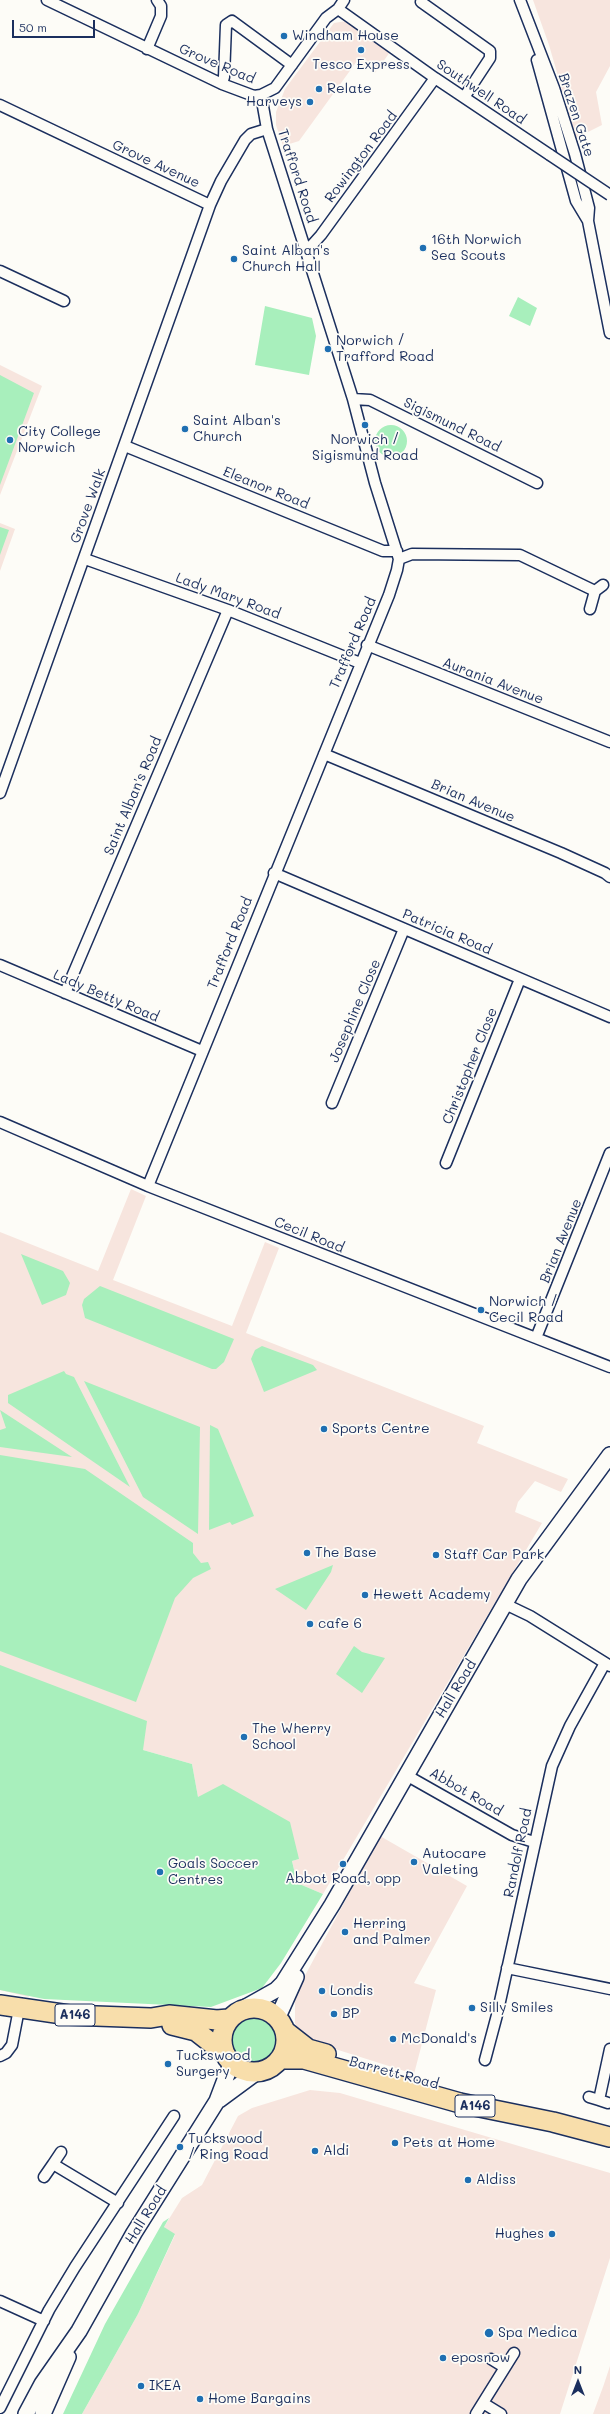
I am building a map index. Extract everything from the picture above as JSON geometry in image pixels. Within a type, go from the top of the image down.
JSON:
[{"type":"highway","name":"A146","points":[[0,2005],[69,2015],[151,2018],[169,2015],[217,2020],[228,2019]]},
{"type":"highway","name":"A146","points":[[244,2008],[257,2007],[269,2011],[281,2024]]},
{"type":"highway","name":"Hall Road","points":[[228,2059],[221,2037],[228,2019],[244,2008]]},
{"type":"highway","name":"A146","points":[[151,2018],[196,2031],[228,2059],[245,2071],[257,2072]]},
{"type":"highway","name":"Hall Road","points":[[257,2072],[270,2068],[280,2059],[286,2046],[281,2024]]},
{"type":"highway","name":"Barrett Road","points":[[281,2024],[308,2049],[458,2090],[553,2122]]},
{"type":"highway","name":"Barrett Road","points":[[280,2059],[304,2059],[460,2103],[553,2122],[610,2137]]},
{"type":"street","name":"Grove Road","points":[[47,0],[222,84],[246,94],[261,96],[275,88],[326,18],[341,4]]},
{"type":"street","points":[[147,49],[161,16],[157,0]]},
{"type":"street","name":"Brazen Gate","points":[[520,0],[526,19],[554,88],[575,154],[589,208],[588,221],[610,333]]},
{"type":"street","points":[[421,2],[490,51],[490,58],[464,96]]},
{"type":"street","name":"Southwell Road","points":[[341,4],[436,78],[610,195]]},
{"type":"street","points":[[222,84],[224,77],[226,25],[232,21],[292,65]]},
{"type":"street","name":"Rowington Road","points":[[305,249],[312,245],[321,235],[436,78]]},
{"type":"street","name":"Trafford Road","points":[[148,1186],[274,873],[324,754],[397,570],[398,555],[375,483],[353,398],[267,129],[261,96]]},
{"type":"street","name":"Grove Avenue","points":[[0,105],[210,205],[221,180],[245,140],[251,134],[267,129]]},
{"type":"street","name":"Grove Walk","points":[[0,793],[85,559],[210,205]]},
{"type":"street","points":[[0,271],[64,301]]},
{"type":"street","name":"Sigismund Road","points":[[353,398],[370,400],[537,483]]},
{"type":"street","name":"Eleanor Road","points":[[125,446],[383,551],[398,555],[520,555],[599,588],[590,609]]},
{"type":"street","name":"Lady Mary Road","points":[[85,559],[228,610],[360,662]]},
{"type":"street","name":"Saint Alban's Road","points":[[65,993],[228,610]]},
{"type":"street","name":"Aurania Avenue","points":[[367,646],[610,742]]},
{"type":"street","name":"Brian Avenue","points":[[324,754],[561,853],[605,873],[610,877]]},
{"type":"street","name":"Patricia Road","points":[[274,873],[610,1017]]},
{"type":"street","name":"Josephine Close","points":[[332,1103],[404,929]]},
{"type":"street","name":"Lady Betty Road","points":[[0,965],[202,1051]]},
{"type":"street","name":"Christopher Close","points":[[446,1163],[520,979]]},
{"type":"street","name":"Cecil Road","points":[[0,1122],[148,1186],[610,1367]]},
{"type":"street","name":"Brian Avenue","points":[[536,1338],[575,1246],[610,1153]]},
{"type":"street","name":"Hall Road","points":[[244,2008],[276,1990],[283,1983],[304,1946],[316,1933],[505,1604],[537,1552],[610,1455]]},
{"type":"street","points":[[505,1604],[530,1616],[607,1664]]},
{"type":"street","name":"Randolf Road","points":[[486,2060],[552,1766],[570,1726],[607,1664]]},
{"type":"street","name":"Abbot Road","points":[[406,1775],[512,1835],[534,1842]]},
{"type":"street","name":"Hall Road","points":[[281,2024],[288,1990],[311,1950],[316,1933]]},
{"type":"street","points":[[507,1968],[610,1990]]},
{"type":"street","points":[[0,2056],[6,2053],[12,2045],[19,2008]]},
{"type":"street","points":[[589,2098],[604,2102],[610,2049]]},
{"type":"street","name":"Hall Road","points":[[26,2414],[42,2384],[79,2331],[134,2233],[217,2101],[228,2059]]},
{"type":"street","name":"Hall Road","points":[[217,2101],[257,2072]]},
{"type":"street","name":"Hall Road","points":[[0,2408],[44,2321],[75,2267],[174,2116]]},
{"type":"street","points":[[44,2177],[61,2152]]},
{"type":"street","points":[[53,2164],[118,2203]]},
{"type":"street","points":[[0,2301],[44,2321]]},
{"type":"street","name":"Hall Road","points":[[43,2414],[79,2331]]},
{"type":"street","points":[[476,2414],[514,2353]]},
{"type":"street","points":[[491,2359],[504,2367]]},
{"type":"street","points":[[483,2403],[500,2414]]},
{"type":"shaded area","points":[[533,0],[610,0],[610,66],[596,92],[602,125],[576,138],[549,45]]},
{"type":"shaded area","points":[[346,21],[390,52],[375,73],[357,61],[299,141],[283,146],[276,125],[276,112],[285,89],[334,23]]},
{"type":"shaded area","name":"City College Norwich","points":[[0,365],[42,386],[0,495]]},
{"type":"shaded area","points":[[0,523],[15,529],[0,571]]},
{"type":"shaded area","name":"Hewett Academy","points":[[131,1189],[146,1196],[113,1280],[232,1326],[265,1242],[279,1248],[246,1333],[484,1426],[477,1443],[568,1479],[561,1492],[535,1481],[518,1502],[515,1512],[542,1523],[323,1894],[297,1883],[292,1861],[299,1859],[198,1797],[192,1764],[143,1750],[2,1939],[29,1997],[0,1990],[0,1232],[98,1271]]},
{"type":"shaded area","points":[[380,1836],[467,1886],[414,1983],[436,1990],[414,2074],[313,2042],[302,2034],[295,2024],[295,2001],[301,1983]]},
{"type":"shaded area","points":[[310,2090],[340,2093],[610,2173],[610,2258],[560,2414],[82,2414],[138,2314],[175,2235],[164,2227],[182,2198],[202,2185],[238,2116],[252,2108]]},
{"type":"shaded area","points":[[610,2366],[610,2414],[593,2414],[603,2387]]},
{"type":"green space","points":[[518,297],[537,308],[530,326],[509,316]]},
{"type":"green space","points":[[265,306],[312,318],[316,336],[309,375],[255,365]]},
{"type":"green space","name":"City College Norwich","points":[[0,375],[34,393],[0,485]]},
{"type":"green space","points":[[388,425],[394,425],[404,432],[407,441],[406,447],[400,454],[394,457],[388,457],[378,450],[375,444],[375,438],[382,428]]},
{"type":"green space","points":[[0,527],[9,530],[0,555]]},
{"type":"green space","points":[[21,1254],[63,1271],[70,1283],[66,1295],[42,1305]]},
{"type":"green space","points":[[100,1286],[234,1339],[224,1362],[216,1369],[212,1369],[85,1318],[82,1305],[84,1299]]},
{"type":"green space","points":[[262,1346],[313,1365],[317,1370],[264,1392],[251,1359],[255,1350]]},
{"type":"green space","points":[[64,1371],[66,1374],[74,1377],[130,1487],[8,1403],[8,1395]]},
{"type":"green space","points":[[84,1381],[200,1427],[198,1534],[143,1497]]},
{"type":"green space","points":[[0,1410],[72,1457],[0,1447],[0,1430],[6,1428]]},
{"type":"green space","points":[[210,1425],[218,1429],[254,1516],[232,1525],[230,1522],[209,1530]]},
{"type":"green space","points":[[0,1455],[85,1469],[193,1543],[193,1553],[201,1563],[208,1562],[211,1569],[193,1578],[175,1598],[136,1702],[0,1651]]},
{"type":"green space","points":[[333,1565],[331,1572],[306,1610],[275,1589]]},
{"type":"green space","points":[[354,1646],[362,1652],[385,1658],[362,1693],[336,1674]]},
{"type":"green space","name":"Goals Soccer Centres","points":[[0,1665],[147,1721],[143,1750],[192,1764],[198,1797],[223,1784],[290,1822],[299,1859],[292,1861],[297,1883],[323,1894],[281,1963],[262,1988],[211,2007],[44,1999],[0,1990]]},
{"type":"green space","points":[[249,2015],[259,2015],[272,2022],[279,2035],[279,2045],[272,2058],[259,2065],[249,2065],[240,2061],[233,2054],[229,2045],[229,2035],[233,2026],[240,2019]]},
{"type":"green space","points":[[169,2218],[164,2227],[175,2234],[138,2314],[82,2414],[63,2414],[105,2324],[163,2222]]},
{"type":"place","name":"Windham House","points":[[284,36]]},
{"type":"place","name":"Tesco Express","points":[[361,50]]},
{"type":"place","name":"Relate","points":[[319,89]]},
{"type":"place","name":"Harveys","points":[[310,102]]},
{"type":"place","name":"16th Norwich Sea Scouts","points":[[423,248]]},
{"type":"place","name":"Saint Alban's Church Hall","points":[[234,259]]},
{"type":"place","name":"Norwich / Trafford Road","points":[[328,349]]},
{"type":"place","name":"Norwich / Sigismund Road","points":[[365,425]]},
{"type":"place","name":"Saint Alban's Church","points":[[185,429]]},
{"type":"place","name":"City College Norwich","points":[[10,440]]},
{"type":"place","name":"Norwich / Cecil Road","points":[[481,1310]]},
{"type":"place","name":"Sports Centre","points":[[324,1429]]},
{"type":"place","name":"The Base","points":[[307,1553]]},
{"type":"place","name":"Staff Car Park","points":[[436,1555]]},
{"type":"place","name":"Hewett Academy","points":[[365,1595]]},
{"type":"place","name":"cafe 6","points":[[310,1624]]},
{"type":"place","name":"The Wherry School","points":[[244,1737]]},
{"type":"place","name":"Autocare Valeting","points":[[414,1862]]},
{"type":"place","name":"Abbot Road, opp","points":[[343,1864]]},
{"type":"place","name":"Goals Soccer Centres","points":[[160,1872]]},
{"type":"place","name":"Herring and Palmer","points":[[345,1932]]},
{"type":"place","name":"Londis","points":[[322,1991]]},
{"type":"place","name":"Silly Smiles","points":[[472,2008]]},
{"type":"place","name":"BP","points":[[334,2014]]},
{"type":"place","name":"McDonald's","points":[[393,2039]]},
{"type":"place","name":"Tuckswood Surgery","points":[[168,2064]]},
{"type":"place","name":"Pets at Home","points":[[395,2143]]},
{"type":"place","name":"Tuckswood / Ring Road","points":[[180,2147]]},
{"type":"place","name":"Aldi","points":[[315,2151]]},
{"type":"place","name":"Aldiss","points":[[468,2180]]},
{"type":"place","name":"Hughes","points":[[552,2234]]},
{"type":"place","name":"Spa Medica","points":[[489,2333]]},
{"type":"place","name":"eposnow","points":[[443,2358]]},
{"type":"place","name":"IKEA","points":[[141,2386]]},
{"type":"place","name":"Home Bargains","points":[[200,2399]]}]
